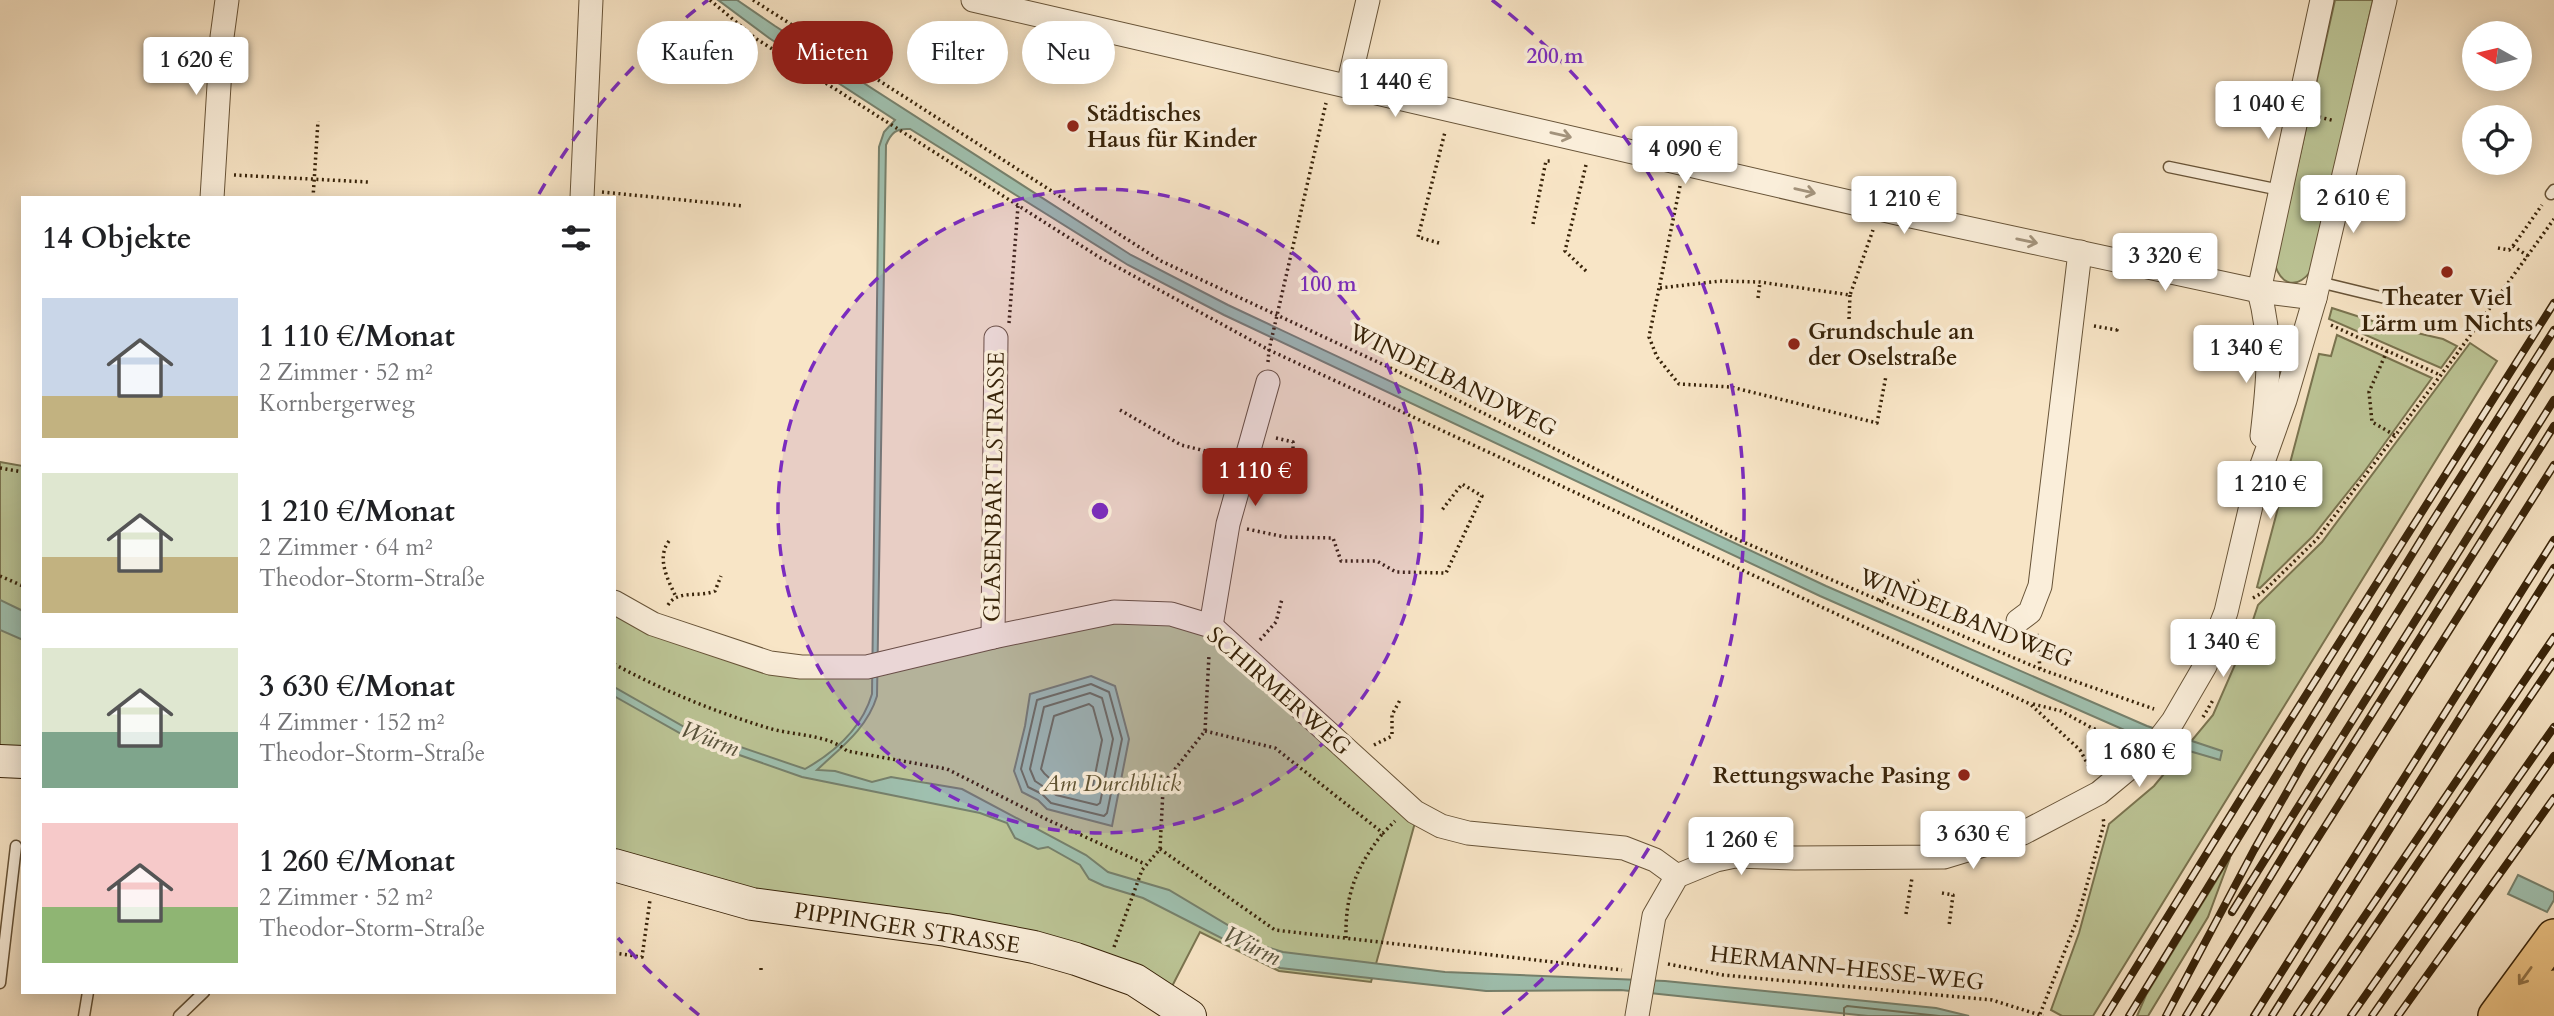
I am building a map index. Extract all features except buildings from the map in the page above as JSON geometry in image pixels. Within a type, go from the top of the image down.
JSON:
[{"type":"main road","points":[[0,761],[21,762]]},
{"type":"main road","name":"PIPPINGER STRASSE","points":[[616,866],[752,904],[946,930],[1034,947],[1135,980],[1175,1012]]},
{"type":"main road","points":[[2496,1016],[2554,936]]},
{"type":"main road","points":[[2533,1016],[2554,988]]},
{"type":"street","points":[[212,196],[222,37],[227,0]]},
{"type":"street","points":[[582,194],[592,0]]},
{"type":"street","points":[[973,0],[1879,208],[2259,291],[2317,290]]},
{"type":"street","points":[[1339,84],[1368,0]]},
{"type":"street","points":[[2258,476],[2270,368],[2266,316],[2259,291],[2322,0]]},
{"type":"street","points":[[1638,1011],[1640,967],[1654,916],[1677,876],[1716,860],[1735,856],[1944,857],[2023,834],[2099,793],[2147,752],[2175,719],[2205,666],[2226,612],[2258,476],[2285,400],[2317,290],[2356,125],[2380,1]]},
{"type":"street","points":[[2024,617],[2040,586],[2080,252]]},
{"type":"street","name":"GLASENBARTLSTRASSE","points":[[993,637],[996,338]]},
{"type":"street","points":[[1210,626],[1228,524],[1268,382]]},
{"type":"street","name":"SCHIRMERWEG","points":[[616,602],[653,624],[770,663],[801,667],[867,667],[1114,612],[1171,614],[1210,626],[1415,812],[1441,826],[1468,833],[1624,848],[1655,860],[1677,876]]},
{"type":"lane","points":[[2169,167],[2280,190]]},
{"type":"lane","points":[[2317,290],[2385,299]]},
{"type":"lane","points":[[0,983],[16,846]]},
{"type":"lane","points":[[83,1016],[88,994]]},
{"type":"lane","points":[[179,1016],[202,994]]},
{"type":"path","name":"WINDELBANDWEG","points":[[710,0],[755,38],[1098,257],[1269,350],[2030,704],[2061,711],[2147,752]]},
{"type":"path","name":"WINDELBANDWEG","points":[[753,0],[1161,261],[1440,391],[1734,538],[2040,669],[2175,719]]},
{"type":"path","points":[[1271,341],[1339,84]]},
{"type":"path","points":[[1439,243],[1418,237],[1451,110]]},
{"type":"path","points":[[2296,113],[2356,125]]},
{"type":"path","points":[[313,196],[318,121]]},
{"type":"path","points":[[1587,271],[1565,251],[1592,142]]},
{"type":"path","points":[[1533,224],[1546,161],[1553,161]]},
{"type":"path","points":[[1685,164],[1649,337],[1657,357],[1679,384],[1731,387],[1877,423],[1886,376]]},
{"type":"path","points":[[213,174],[368,182]]},
{"type":"path","points":[[2498,248],[2509,250],[2513,246],[2552,192]]},
{"type":"path","points":[[582,194],[609,196]]},
{"type":"path","points":[[616,197],[744,206]]},
{"type":"path","points":[[996,338],[1009,329],[1018,206]]},
{"type":"path","points":[[1849,319],[1850,295],[1879,208]]},
{"type":"path","points":[[2226,612],[2262,593],[2317,539],[2396,436],[2554,219]]},
{"type":"path","points":[[2513,246],[2528,256]]},
{"type":"path","points":[[1660,288],[1720,281],[1760,282],[1850,295]]},
{"type":"path","points":[[1758,298],[1760,282]]},
{"type":"path","points":[[2307,322],[2325,323],[2440,374]]},
{"type":"path","points":[[2104,327],[2117,328]]},
{"type":"path","points":[[2387,351],[2369,392],[2372,422],[2396,436]]},
{"type":"path","points":[[1120,410],[1181,445],[1245,461]]},
{"type":"path","points":[[1293,442],[1293,478],[1301,479]]},
{"type":"path","points":[[0,468],[21,472]]},
{"type":"path","points":[[1251,530],[1285,537],[1333,538],[1341,561],[1377,561],[1396,572],[1446,573],[1482,496],[1462,484],[1442,510]]},
{"type":"path","points":[[669,541],[663,552],[663,561],[676,597]]},
{"type":"path","points":[[0,576],[21,585]]},
{"type":"path","points":[[667,628],[667,606],[676,597],[715,591],[722,576]]},
{"type":"path","points":[[1880,601],[1919,580]]},
{"type":"path","points":[[1276,622],[1282,599]]},
{"type":"path","points":[[2024,617],[2037,633],[2040,669]]},
{"type":"path","points":[[1106,969],[1142,870],[1160,849],[1163,790],[1168,778],[1205,731],[1210,626]]},
{"type":"path","points":[[616,665],[660,688],[766,728],[837,743],[847,751],[947,769],[1048,820],[1145,864]]},
{"type":"path","points":[[1354,756],[1392,736],[1392,715],[1400,700]]},
{"type":"path","name":"WINDELBANDWEG","points":[[2030,704],[2080,750],[2099,793],[2104,824],[2077,920],[2042,1015]]},
{"type":"path","points":[[1205,731],[1275,748],[1383,833]]},
{"type":"path","points":[[1346,938],[1345,917],[1350,887],[1368,851],[1399,817],[1415,812]]},
{"type":"path","name":"HERMANN-HESSE-WEG","points":[[1160,849],[1275,930],[1992,1000],[2042,1015]]},
{"type":"path","points":[[1906,914],[1916,857]]},
{"type":"path","points":[[1942,893],[1953,895],[1949,926]]},
{"type":"path","points":[[616,953],[642,957],[651,898]]},
{"type":"green space","points":[[2335,0],[2373,0],[2311,271],[2300,281],[2290,283],[2282,277],[2275,265]]},
{"type":"green space","points":[[2332,308],[2391,327],[2443,339],[2457,346],[2441,368],[2329,319]]},
{"type":"green space","points":[[2337,335],[2432,378],[2364,472],[2313,536],[2260,588],[2257,587],[2319,354],[2331,356]]},
{"type":"green space","points":[[2470,343],[2497,361],[2093,1016],[2062,1016],[2051,1010],[2079,933],[2109,824],[2154,786],[2213,715],[2248,635],[2258,605],[2322,542]]},
{"type":"green space","points":[[0,462],[21,466],[21,749],[0,749]]},
{"type":"green space","name":"Am Durchblick","points":[[616,594],[657,617],[778,659],[857,661],[1119,607],[1214,626],[1419,808],[1371,982],[1279,971],[1200,932],[1167,996],[616,854]]},
{"type":"green space","points":[[2230,858],[2208,917],[2148,1016],[2137,1016],[2146,995]]},
{"type":"water","points":[[718,0],[737,0],[772,24],[772,40],[758,30],[758,21],[746,21]]},
{"type":"water","name":"Würm","points":[[840,84],[865,84],[1131,255],[1228,305],[1826,586],[2147,726],[2222,751],[2220,760],[2138,736],[1820,596],[1224,315],[1128,265],[910,129],[895,132],[886,145],[877,696],[860,728],[817,770],[835,771],[872,782],[891,777],[962,789],[1086,855],[1108,872],[1169,890],[1263,946],[1283,952],[1445,972],[1665,981],[1936,1008],[1969,1016],[1868,1016],[1621,990],[1486,991],[1280,968],[1143,898],[1089,879],[1080,865],[1048,847],[1038,849],[1015,838],[1007,823],[980,813],[802,777],[685,736],[616,697],[616,688],[688,729],[805,769],[827,755],[846,738],[862,718],[872,694],[879,147],[884,132],[895,120]]},
{"type":"water","points":[[0,600],[21,610],[21,639],[0,630]]},
{"type":"water","points":[[1091,676],[1115,686],[1129,739],[1112,826],[1047,809],[1038,800],[1022,792],[1014,771],[1030,694]]},
{"type":"water","points":[[2518,875],[2554,892],[2554,900],[2547,912],[2508,894]]},
{"type":"railway","points":[[2106,1016],[2554,303]]},
{"type":"railway","points":[[2129,1016],[2430,525],[2554,330]]},
{"type":"railway","points":[[2166,1016],[2305,760],[2554,362]]},
{"type":"railway","points":[[2232,912],[2554,400]]},
{"type":"railway","points":[[2186,1016],[2303,823],[2554,426]]},
{"type":"railway","points":[[2205,1016],[2554,465]]},
{"type":"railway","points":[[2254,1016],[2554,540]]},
{"type":"railway","points":[[2272,1016],[2554,568]]},
{"type":"railway","points":[[2297,1016],[2554,637]]},
{"type":"railway","points":[[2314,1016],[2554,662]]},
{"type":"railway","points":[[2351,1016],[2554,727]]},
{"type":"railway","points":[[2372,1016],[2554,756]]},
{"type":"railway","points":[[2398,1016],[2554,798]]},
{"type":"place","name":"Städtisches Haus für Kinder","points":[[1073,126]]},
{"type":"place","name":"Theater Viel Lärm um Nichts","points":[[2447,272]]},
{"type":"place","name":"Grundschule an der Oselstraße","points":[[1794,344]]},
{"type":"place","name":"Rettungswache Pasing","points":[[1964,775]]}]
